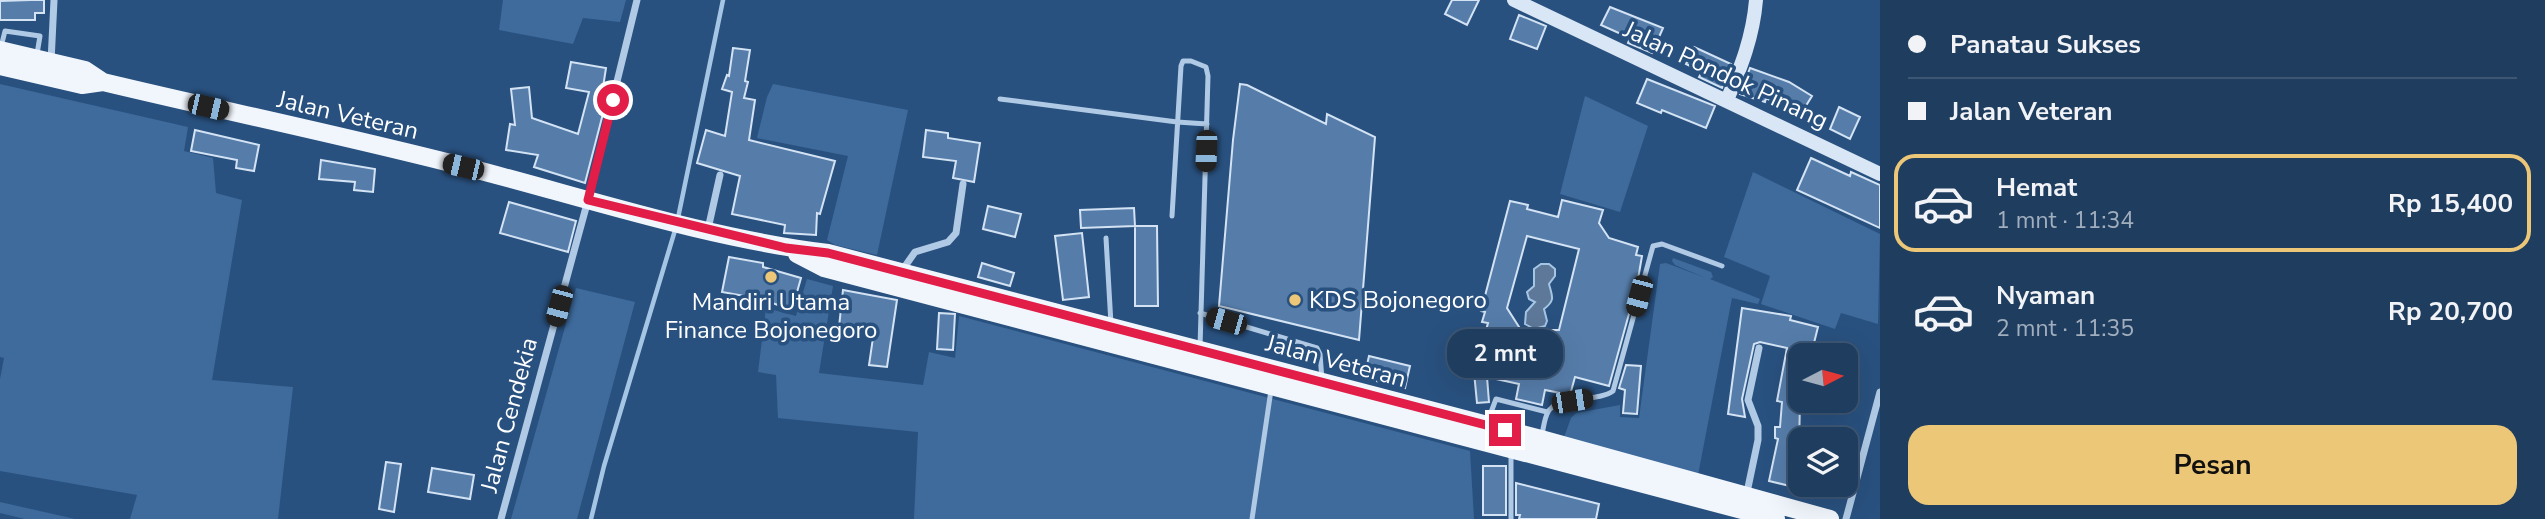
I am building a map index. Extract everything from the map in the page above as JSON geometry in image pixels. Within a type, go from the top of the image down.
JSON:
[{"type":"main road","name":"Jalan Veteran","points":[[0,50],[85,70],[103,82],[463,167],[705,229],[786,248],[828,253],[1200,351],[1273,378],[1322,383],[1541,439],[1830,519]]},
{"type":"main road","name":"Jalan Veteran","points":[[0,66],[82,85],[103,82]]},
{"type":"main road","name":"Jalan Veteran","points":[[786,248],[824,268],[1273,378],[1511,449],[1776,519]]},
{"type":"street","points":[[44,61],[54,0]]},
{"type":"street","name":"Jalan Cendekia","points":[[501,519],[588,200],[637,0]]},
{"type":"street","name":"Jalan Pondok Pinang","points":[[1514,0],[1880,174]]},
{"type":"street","points":[[1727,100],[1745,59],[1756,0]]},
{"type":"street","points":[[705,229],[720,175]]},
{"type":"street","points":[[900,272],[915,251],[948,242],[956,233],[963,184]]},
{"type":"street","points":[[1746,497],[1758,440],[1758,426],[1748,400],[1759,348]]},
{"type":"street","points":[[1846,519],[1880,392]]},
{"type":"lane","points":[[1172,216],[1181,66],[1183,61],[1191,61],[1206,67],[1207,124],[1200,351]]},
{"type":"lane","points":[[1000,99],[1207,124]]},
{"type":"lane","points":[[1106,238],[1111,327]]},
{"type":"lane","points":[[1541,439],[1547,412],[1558,404],[1604,396],[1613,391],[1653,246],[1662,244],[1722,266]]},
{"type":"lane","points":[[1200,313],[1317,348],[1320,354],[1322,383]]},
{"type":"lane","points":[[1252,519],[1273,378]]},
{"type":"lane","points":[[1486,426],[1496,399],[1547,412]]},
{"type":"lane","points":[[1511,449],[1511,519]]},
{"type":"shaded area","points":[[503,0],[626,0],[620,22],[583,18],[573,44],[499,30]]},
{"type":"shaded area","points":[[0,84],[188,127],[184,151],[213,158],[216,193],[242,200],[212,380],[293,387],[278,519],[130,519],[137,495],[0,471],[0,379],[4,358],[0,357]]},
{"type":"shaded area","points":[[773,84],[908,110],[877,255],[835,245],[827,240],[848,156],[757,138]]},
{"type":"shaded area","points":[[1585,96],[1648,126],[1620,212],[1560,194]]},
{"type":"shaded area","points":[[1753,172],[1880,234],[1878,324],[1841,313],[1835,329],[1761,304],[1770,276],[1724,257]]},
{"type":"shaded area","points":[[1673,258],[1711,272],[1713,277],[1710,279],[1760,299],[1758,304],[1732,298],[1698,475],[1563,440],[1571,418],[1576,413],[1620,405],[1620,417],[1639,418],[1660,264],[1666,263],[1706,278],[1675,265]]},
{"type":"shaded area","points":[[1541,264],[1549,264],[1555,269],[1555,276],[1549,284],[1552,300],[1544,309],[1547,321],[1545,326],[1534,329],[1525,324],[1526,312],[1535,302],[1529,299],[1527,292],[1534,286],[1534,269]]},
{"type":"shaded area","points":[[807,279],[833,286],[819,373],[923,385],[929,352],[955,358],[959,316],[1470,451],[1474,519],[914,519],[918,432],[778,418],[776,375],[758,372],[766,308],[796,316]]},
{"type":"shaded area","points":[[576,288],[635,302],[577,519],[511,519]]},
{"type":"shaded area","points":[[0,502],[75,519],[25,519],[0,513]]},
{"type":"building","points":[[44,0],[44,13],[35,13],[35,20],[0,20],[0,1]]},
{"type":"building","points":[[1452,0],[1479,0],[1467,25],[1445,14]]},
{"type":"building","points":[[1610,7],[1663,28],[1652,53],[1628,43],[1630,38],[1601,25]]},
{"type":"building","points":[[1519,15],[1546,26],[1537,49],[1510,39]]},
{"type":"building","points":[[1694,47],[1731,64],[1722,88],[1699,77],[1702,72],[1686,64]]},
{"type":"building","points":[[733,48],[750,50],[744,98],[755,100],[749,140],[835,161],[820,214],[817,213],[816,235],[784,233],[785,225],[732,214],[740,176],[697,163],[706,130],[725,136],[732,92],[722,89],[727,75],[729,76]]},
{"type":"building","points":[[571,62],[606,68],[601,100],[606,102],[585,183],[534,167],[538,155],[506,150],[510,124],[515,125],[511,89],[529,87],[532,118],[578,134],[589,92],[566,88]]},
{"type":"building","points":[[1750,68],[1789,82],[1812,96],[1799,117],[1766,98],[1765,102],[1740,94]]},
{"type":"building","points":[[1647,79],[1715,106],[1706,128],[1637,103]]},
{"type":"building","points":[[1240,84],[1326,124],[1327,114],[1375,137],[1359,340],[1219,306]]},
{"type":"building","points":[[1839,107],[1860,117],[1850,139],[1830,129]]},
{"type":"building","points":[[195,130],[259,145],[254,171],[236,168],[237,160],[191,151]]},
{"type":"building","points":[[926,130],[948,133],[948,138],[980,143],[974,182],[953,178],[956,161],[923,157]]},
{"type":"building","points":[[1811,158],[1850,176],[1851,172],[1880,185],[1880,228],[1797,190]]},
{"type":"building","points":[[321,160],[375,169],[373,192],[354,190],[355,182],[319,179]]},
{"type":"building","points":[[1562,200],[1603,210],[1599,223],[1609,238],[1638,247],[1636,255],[1642,256],[1637,285],[1609,386],[1575,377],[1570,395],[1545,390],[1542,405],[1516,399],[1519,384],[1487,377],[1489,402],[1477,403],[1474,372],[1488,323],[1482,322],[1485,312],[1481,311],[1510,201],[1528,205],[1527,209],[1558,217]],"holes":[[[1527,236],[1579,249],[1559,330],[1521,330],[1507,308]]]},
{"type":"building","points":[[509,202],[576,221],[568,252],[500,233]]},
{"type":"building","points":[[988,206],[1021,214],[1015,237],[983,229]]},
{"type":"building","points":[[1134,208],[1135,226],[1081,228],[1080,210]]},
{"type":"building","points":[[1135,226],[1157,226],[1158,306],[1135,306]]},
{"type":"building","points":[[1082,233],[1089,297],[1063,300],[1055,236]]},
{"type":"building","points":[[729,257],[763,263],[763,267],[801,278],[792,310],[761,299],[722,292]]},
{"type":"building","points":[[982,263],[1014,273],[1010,286],[978,277]]},
{"type":"building","points":[[843,290],[897,300],[887,367],[869,365],[874,331],[839,327]]},
{"type":"building","points":[[1742,308],[1791,316],[1790,320],[1818,327],[1814,343],[1788,343],[1788,413],[1800,413],[1799,427],[1788,427],[1788,486],[1769,481],[1778,439],[1775,438],[1775,427],[1780,427],[1782,402],[1777,401],[1787,348],[1760,342],[1754,344],[1742,399],[1745,417],[1728,414]]},
{"type":"building","points":[[939,313],[955,314],[953,350],[937,349]]},
{"type":"building","points":[[1369,356],[1410,366],[1405,388],[1364,378]]},
{"type":"building","points":[[1626,365],[1641,366],[1637,414],[1623,413],[1625,390],[1619,388]]},
{"type":"building","points":[[386,462],[401,464],[394,512],[379,509]]},
{"type":"building","points":[[1483,466],[1506,466],[1506,515],[1483,515]]},
{"type":"building","points":[[432,468],[474,475],[470,499],[428,492]]},
{"type":"building","points":[[1516,483],[1599,504],[1596,519],[1519,519],[1520,515],[1516,515]]},
{"type":"waterway","points":[[678,218],[723,0]]},
{"type":"waterway","points":[[591,519],[604,466],[676,227]]},
{"type":"place","name":"Mandiri Utama Finance Bojonegoro","points":[[771,277]]},
{"type":"place","name":"KDS Bojonegoro","points":[[1295,300]]},
{"type":"route","points":[[613,100],[588,200],[786,248],[828,253],[1505,430]]}]
